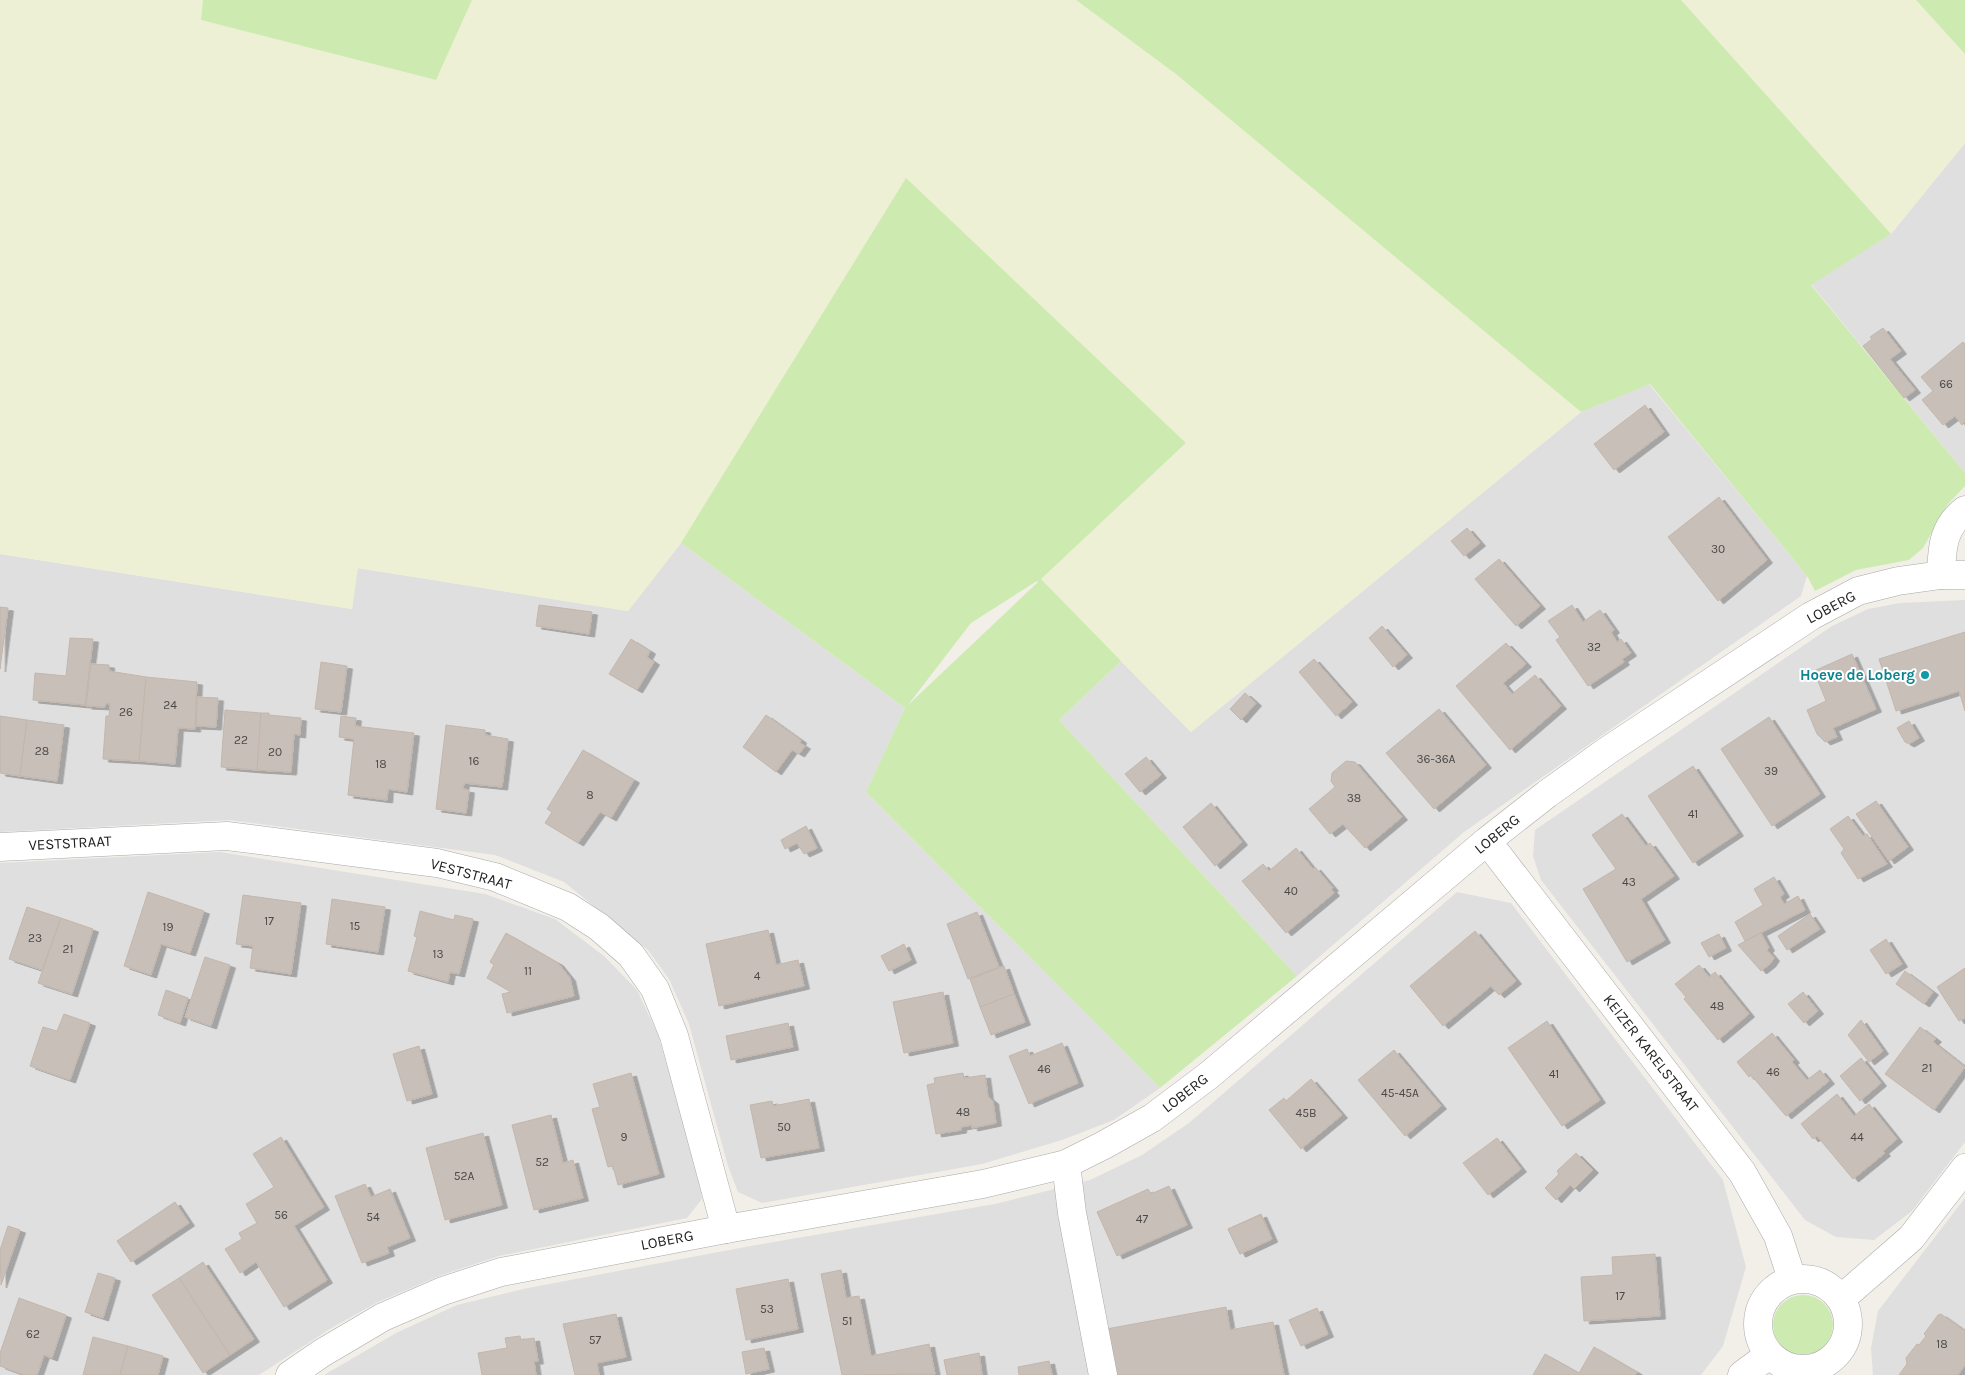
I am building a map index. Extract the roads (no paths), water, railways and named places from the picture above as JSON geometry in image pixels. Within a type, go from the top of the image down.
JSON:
[{"type":"street","points":[[1953,575],[1943,544],[1954,519],[1965,510]]},
{"type":"street","name":"LOBERG","points":[[290,1375],[322,1353],[383,1317],[443,1291],[501,1272],[726,1229],[983,1184],[1066,1164],[1152,1118],[1187,1092],[1486,841],[1607,751],[1811,616],[1858,591],[1898,581],[1953,575]]},
{"type":"street","name":"VESTSTRAAT","points":[[0,847],[227,836],[437,862],[495,876],[568,907],[599,927],[631,955],[655,989],[674,1036],[726,1229]]},
{"type":"street","name":"KEIZER KARELSTRAAT","points":[[1486,841],[1742,1172],[1778,1236],[1792,1279]]},
{"type":"street","points":[[1066,1164],[1072,1213],[1103,1375]]},
{"type":"street","points":[[1841,1299],[1911,1238],[1965,1168]]},
{"type":"street","points":[[1810,1278],[1828,1285],[1841,1299],[1848,1318],[1846,1337],[1837,1354],[1825,1370],[1784,1366],[1769,1355],[1758,1334],[1759,1310],[1771,1290],[1792,1279],[1810,1278]]},
{"type":"street","points":[[1742,1375],[1769,1355]]},
{"type":"place","name":"Hoeve de Loberg","points":[[1925,675]]}]
